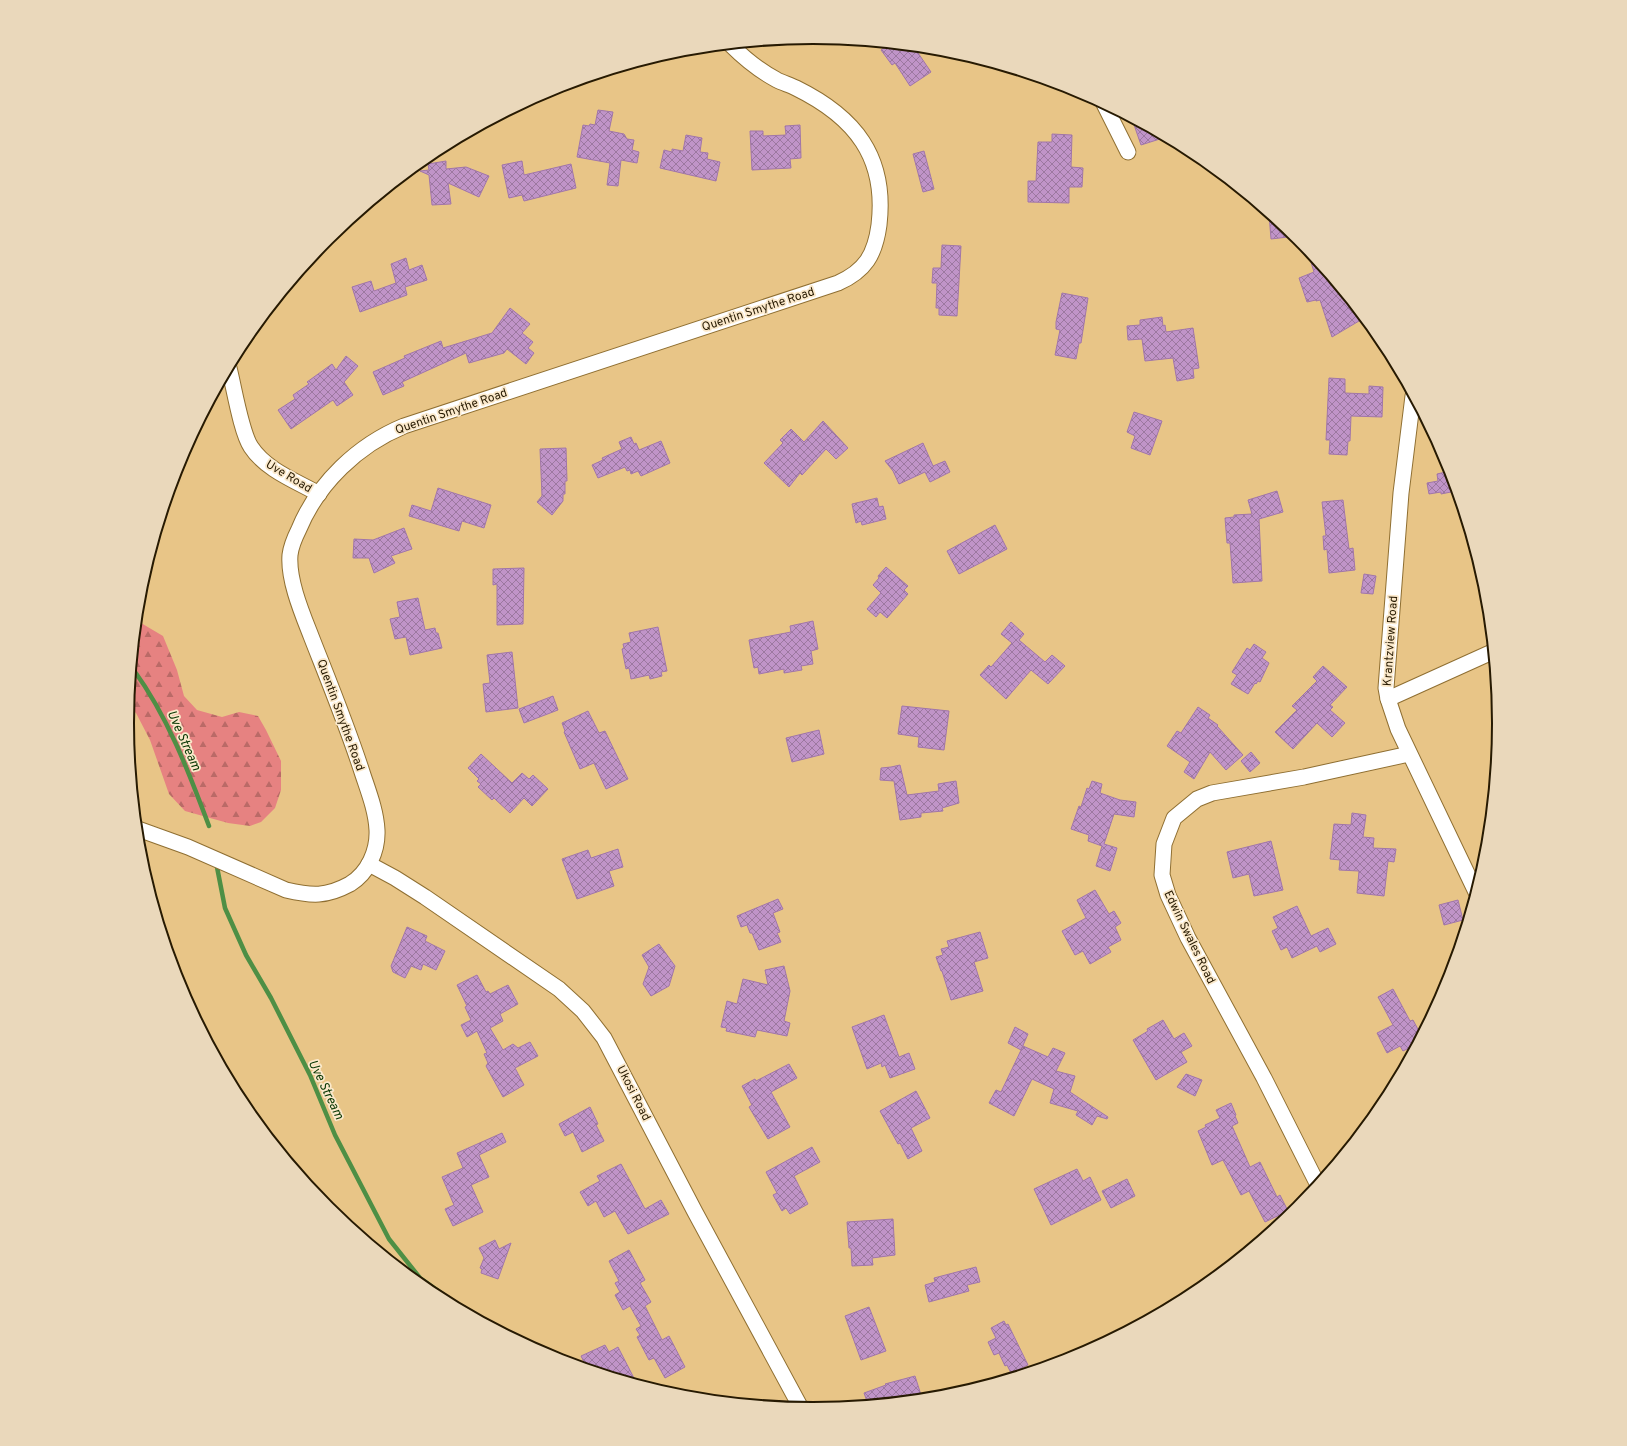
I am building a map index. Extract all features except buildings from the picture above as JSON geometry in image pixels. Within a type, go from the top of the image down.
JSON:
[{"type":"street","name":"Quentin Smythe Road","points":[[144,831],[188,847],[286,890],[303,894],[319,895],[337,891],[354,882],[369,864],[376,849],[377,830],[373,807],[354,746],[302,612],[292,576],[290,553],[306,514],[331,479],[355,455],[373,441],[399,428],[838,283],[848,278],[863,266],[872,253],[875,244],[880,210],[880,196],[876,172],[867,149],[857,133],[834,111],[797,88],[777,80],[758,69],[735,49]]},
{"type":"street","points":[[1108,111],[1128,152]]},
{"type":"street","name":"Uve Road","points":[[231,374],[244,431],[251,447],[270,466],[319,494]]},
{"type":"street","name":"Krantzview Road","points":[[1412,404],[1399,523],[1386,688],[1398,729],[1472,884]]},
{"type":"street","points":[[1388,699],[1489,653]]},
{"type":"street","name":"Edwin Swales Road","points":[[1316,1180],[1264,1078],[1188,938],[1168,895],[1162,875],[1164,844],[1174,818],[1184,808],[1212,793],[1304,777],[1409,754]]},
{"type":"street","name":"Ukosi Road","points":[[369,864],[425,897],[560,989],[583,1011],[604,1038],[695,1212],[798,1402]]},
{"type":"green space","points":[[142,624],[163,636],[177,670],[184,696],[197,710],[222,717],[239,712],[258,716],[281,761],[281,790],[275,808],[261,822],[250,826],[228,823],[185,811],[169,794],[150,740],[135,712],[136,679]]},
{"type":"waterway","name":"Uve Stream","points":[[136,674],[157,706],[167,725],[185,764],[209,826]]},
{"type":"waterway","name":"Uve Stream","points":[[216,862],[225,908],[246,955],[271,998],[310,1075],[335,1135],[389,1239],[417,1274]]}]
